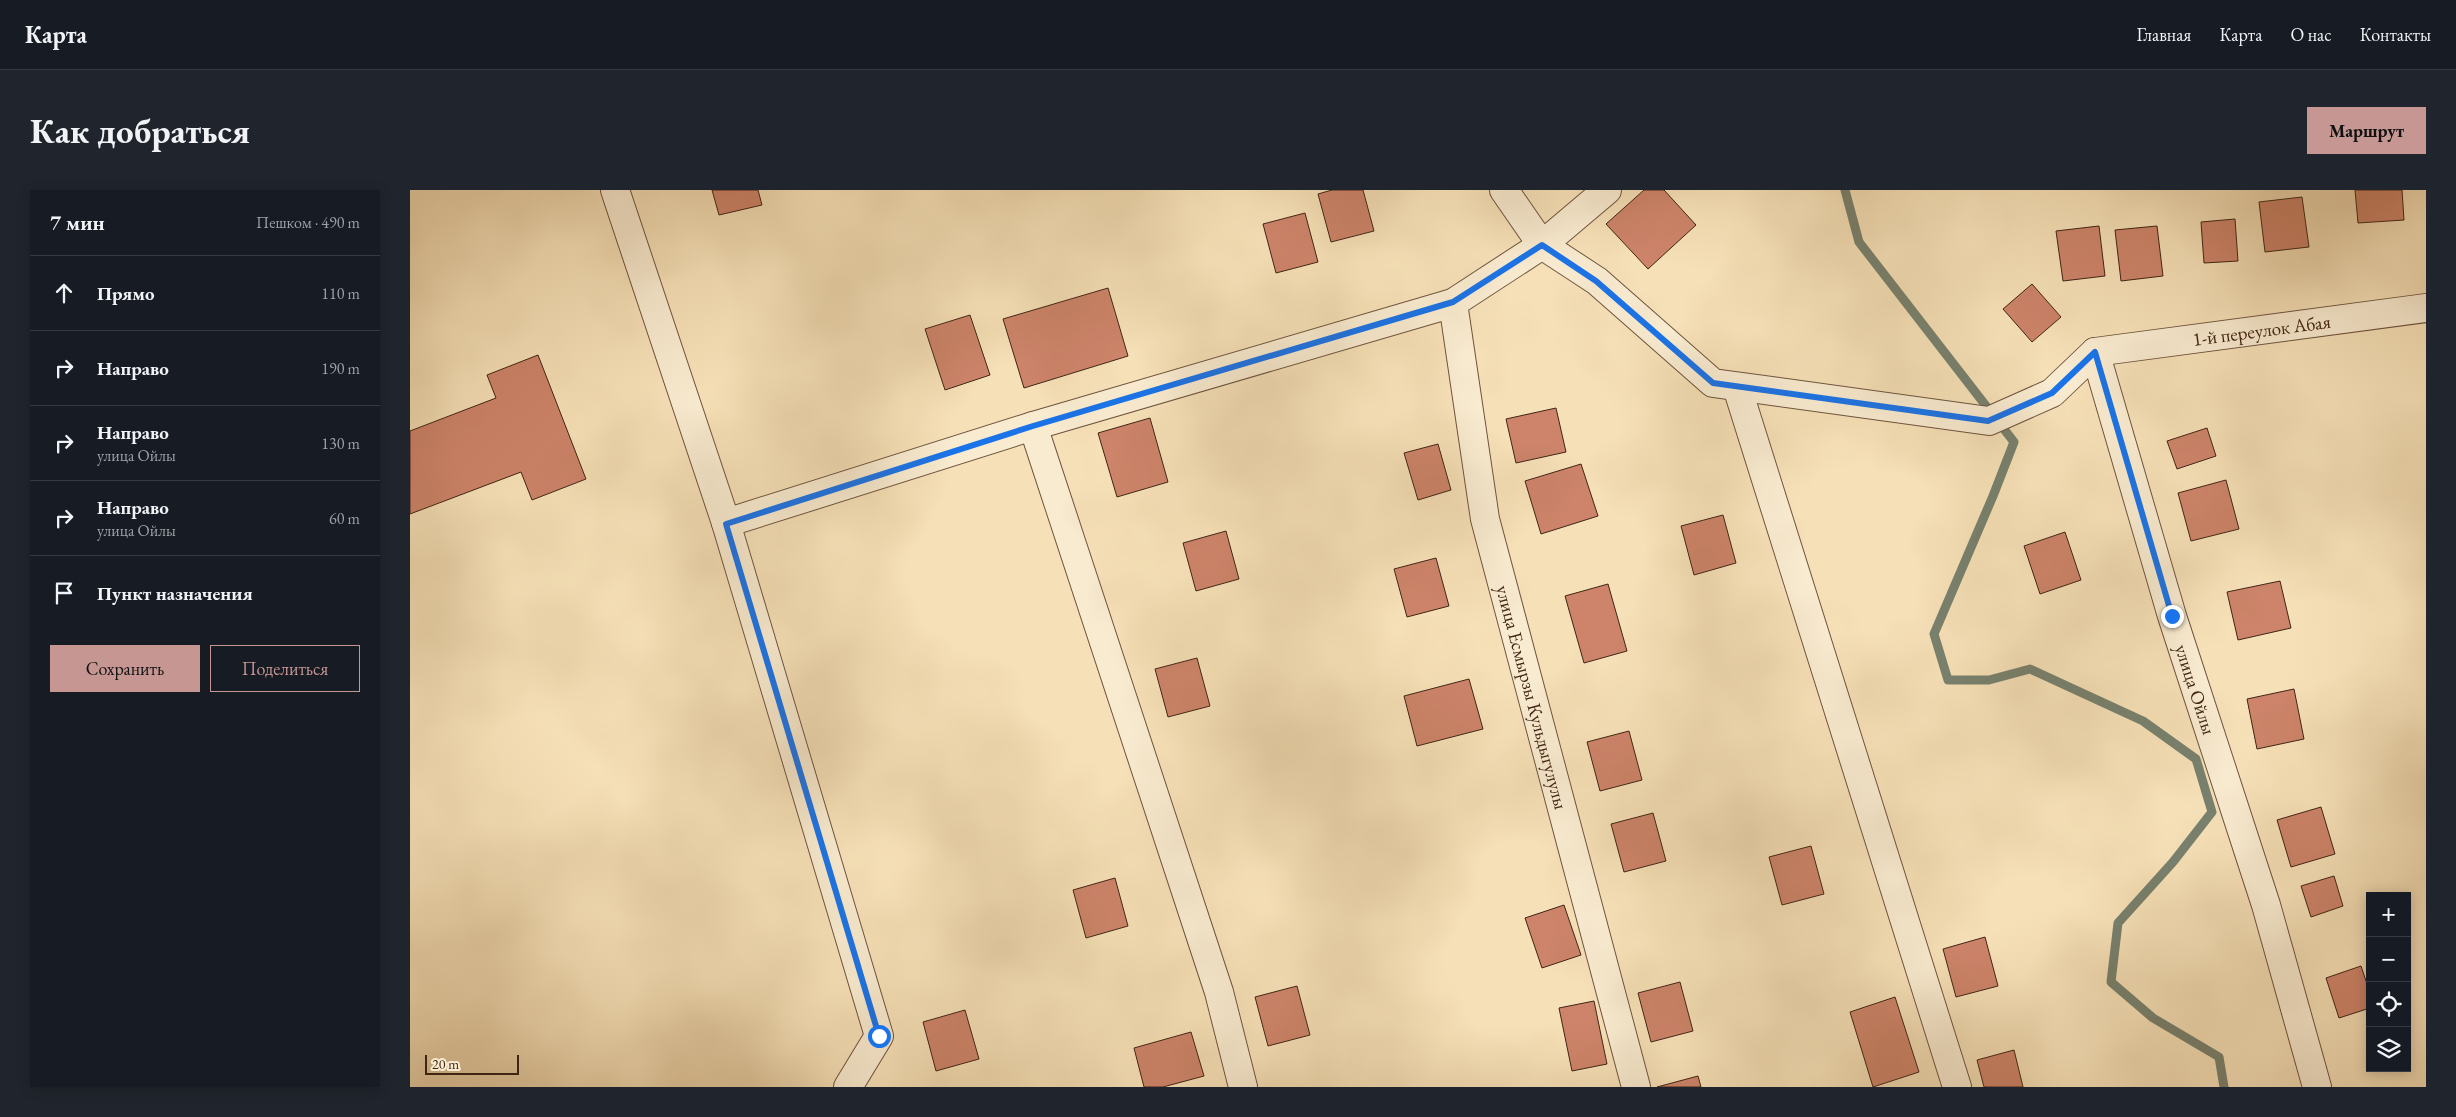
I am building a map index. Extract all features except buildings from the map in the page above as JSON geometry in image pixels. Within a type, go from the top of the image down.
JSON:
[{"type":"street","points":[[615,190],[726,524],[879,1036],[848,1087]]},
{"type":"street","points":[[1504,190],[1542,245],[1596,281],[1713,383],[1988,421],[2052,393],[2095,352]]},
{"type":"street","points":[[726,524],[1033,426],[1453,302],[1542,245],[1607,190]]},
{"type":"street","name":"улица Есмырзы Кульдыгулулы","points":[[1453,302],[1485,519],[1636,1087]]},
{"type":"street","name":"1-й переулок Абая","points":[[2095,352],[2426,308]]},
{"type":"street","name":"улица Ойлы","points":[[2095,352],[2172,616],[2266,905],[2317,1087]]},
{"type":"street","points":[[1737,386],[1956,1087]]},
{"type":"street","points":[[1033,426],[1219,992],[1243,1087]]},
{"type":"waterway","points":[[1845,190],[1859,242],[2014,442],[1934,634],[1948,680],[1989,680],[2030,669],[2143,721],[2196,759],[2212,812],[2173,862],[2118,923],[2111,982],[2153,1018],[2219,1057],[2224,1087]]},
{"type":"route","points":[[879,1036],[726,524],[1033,426],[1453,302],[1542,245],[1596,281],[1713,383],[1988,421],[2052,393],[2095,352],[2172,616]]}]
